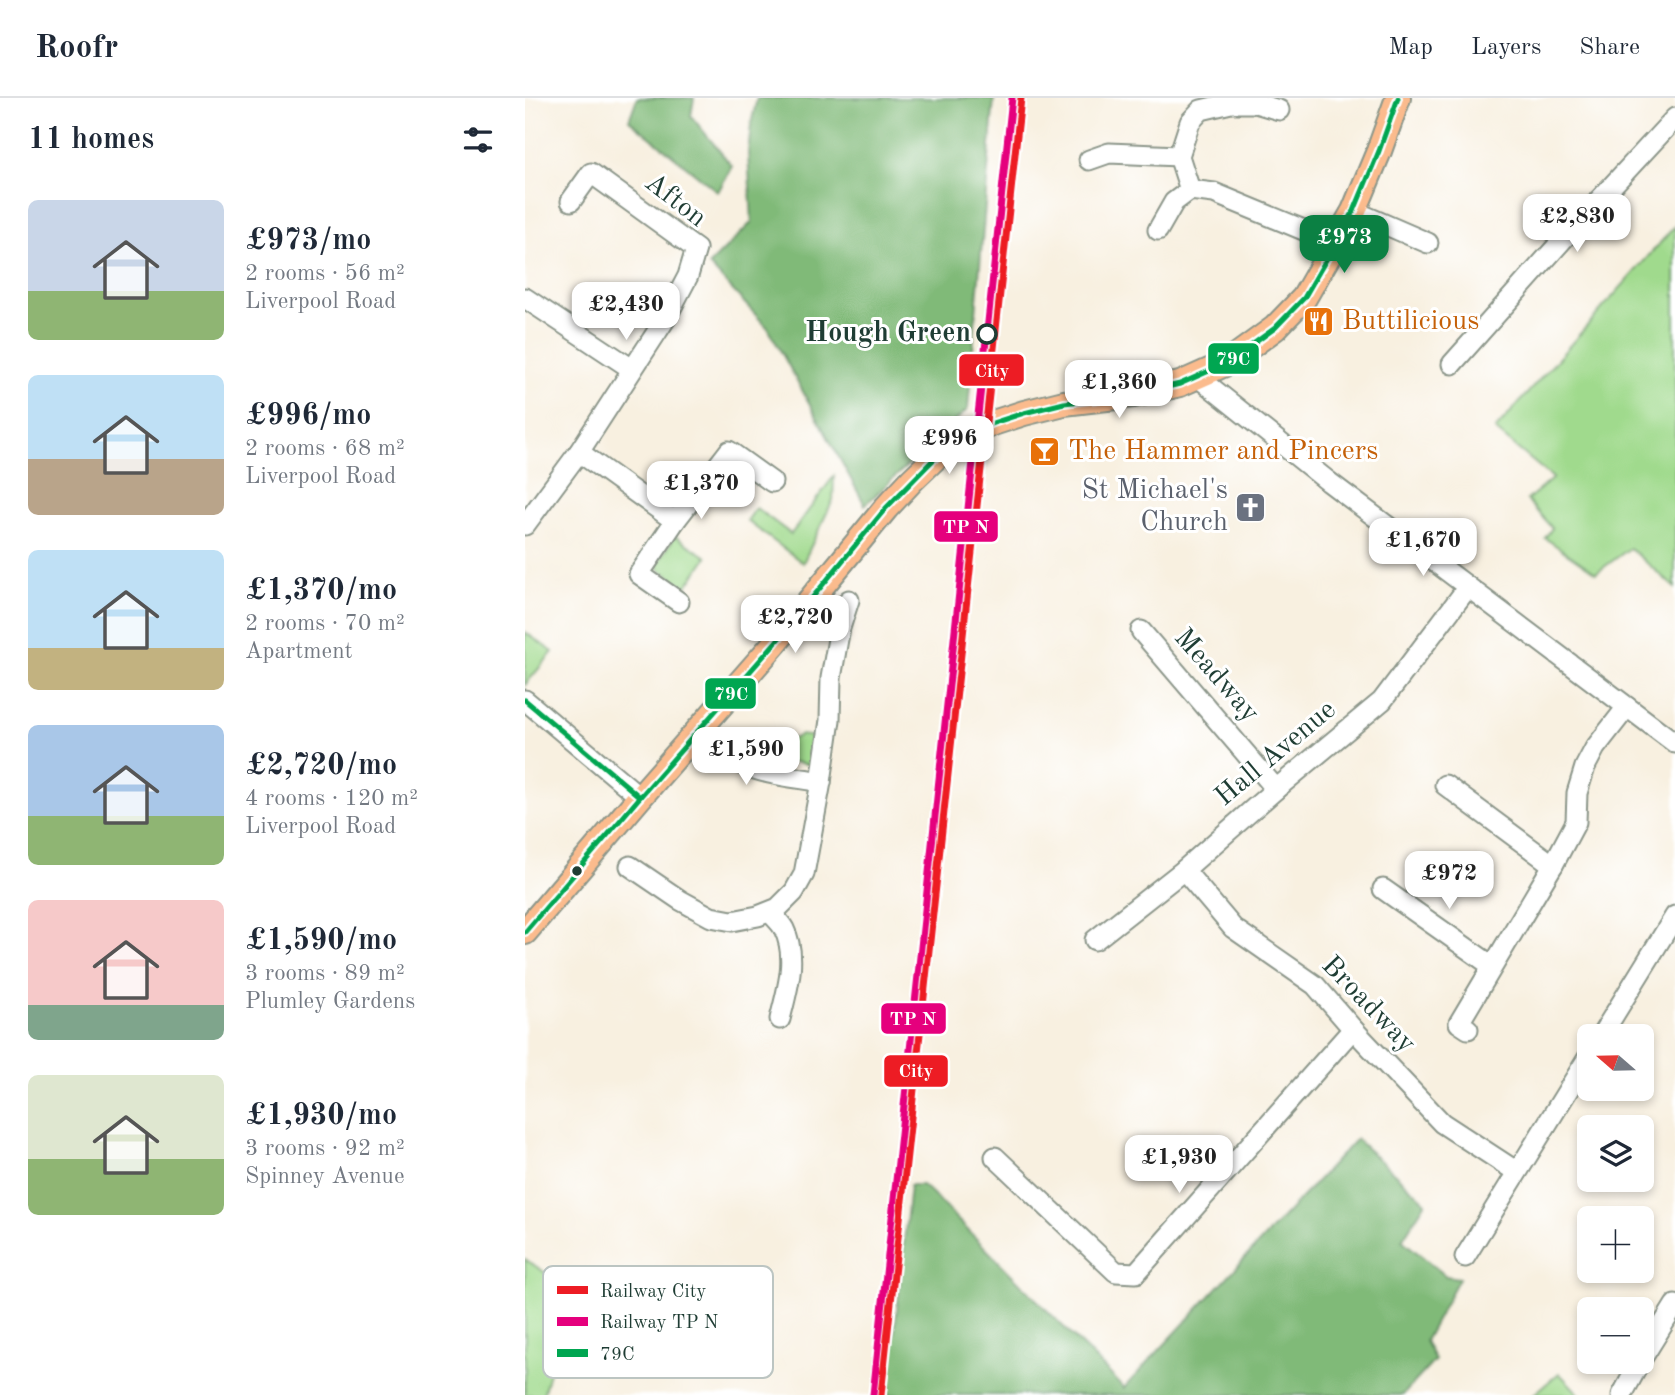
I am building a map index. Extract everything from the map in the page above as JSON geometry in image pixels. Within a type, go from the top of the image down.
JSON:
[{"type":"main road","points":[[525,932],[782,635],[886,508],[924,468],[960,440],[993,423],[1064,403],[1133,395],[1198,377],[1227,363],[1275,328],[1304,298],[1354,211],[1398,98]]},
{"type":"street","points":[[1191,190],[1179,156],[1195,104],[1255,103],[1279,110]]},
{"type":"street","points":[[1452,364],[1675,118]]},
{"type":"street","points":[[1090,160],[1109,153],[1179,156]]},
{"type":"street","name":"Afton","points":[[529,511],[579,452],[666,318],[688,276],[696,249],[591,173],[571,201]]},
{"type":"street","points":[[1158,230],[1174,202],[1191,190],[1214,193],[1335,243]]},
{"type":"street","points":[[1354,211],[1428,243]]},
{"type":"street","points":[[525,298],[632,369]]},
{"type":"street","points":[[1198,377],[1329,482],[1675,743]]},
{"type":"street","points":[[679,602],[639,573],[729,451],[772,482]]},
{"type":"street","points":[[579,452],[675,521]]},
{"type":"street","name":"Hall Avenue","points":[[1095,940],[1184,870],[1382,701],[1468,587]]},
{"type":"street","points":[[630,866],[680,900],[711,917],[732,921],[770,912],[794,892],[804,874],[830,720],[831,626],[849,600]]},
{"type":"street","name":"Meadway","points":[[1141,631],[1276,789]]},
{"type":"street","points":[[525,700],[640,797]]},
{"type":"street","points":[[1468,1029],[1459,1023],[1576,822],[1577,793],[1585,767],[1595,748],[1627,707]]},
{"type":"street","points":[[698,732],[738,762],[756,769],[821,782]]},
{"type":"street","points":[[1455,784],[1553,865]]},
{"type":"street","name":"Broadway","points":[[1184,870],[1233,928],[1315,985],[1441,1123],[1517,1172]]},
{"type":"street","points":[[1386,899],[1492,966]]},
{"type":"street","points":[[770,912],[784,929],[790,949],[790,969],[781,1019]]},
{"type":"street","points":[[1608,1024],[1675,916]]},
{"type":"street","points":[[995,1157],[1117,1272],[1136,1273],[1353,1029]]},
{"type":"street","points":[[1465,1257],[1577,1075]]},
{"type":"street","points":[[1654,1340],[1675,1305]]},
{"type":"street","points":[[1622,1395],[1634,1374]]},
{"type":"green space","points":[[637,98],[694,98],[691,116],[732,166],[718,192],[629,120]]},
{"type":"green space","points":[[757,98],[994,98],[968,409],[865,505],[768,328],[709,265],[752,222],[748,153]]},
{"type":"green space","points":[[1675,226],[1675,588],[1630,548],[1596,573],[1545,538],[1552,528],[1527,500],[1553,478],[1495,430]]},
{"type":"green space","points":[[834,476],[833,500],[803,563],[747,521],[756,508],[791,534]]},
{"type":"green space","points":[[675,536],[707,557],[686,587],[660,570],[657,565]]},
{"type":"green space","points":[[525,632],[553,652],[525,685]]},
{"type":"green space","points":[[800,735],[815,737],[811,765],[777,759],[784,744]]},
{"type":"green space","points":[[1356,1139],[1426,1202],[1402,1240],[1446,1276],[1459,1278],[1425,1341],[1435,1360],[1403,1395],[888,1395],[910,1185],[922,1185],[930,1192],[1124,1388]]},
{"type":"green space","points":[[525,1259],[543,1271],[543,1378],[548,1378],[543,1395],[525,1395]]},
{"type":"green space","points":[[1559,1373],[1580,1395],[1533,1395]]},
{"type":"rail line","name":"City","points":[[881,1395],[1021,98]]},
{"type":"transit line","points":[[873,1395],[1012,98]]},
{"type":"transit line","name":"79C","points":[[525,932],[775,643],[886,508],[936,457],[975,432],[1024,413],[1064,403],[1133,395],[1180,384],[1227,363],[1275,328],[1304,298],[1354,211],[1398,98]]},
{"type":"transit line","name":"79C","points":[[525,700],[640,797]]},
{"type":"place","name":"Buttilicious","points":[[1319,322]]},
{"type":"place","name":"Hough Green","points":[[987,334]]},
{"type":"place","name":"The Hammer and Pincers","points":[[1045,452]]},
{"type":"place","name":"St Michael's Church","points":[[1251,507]]}]
